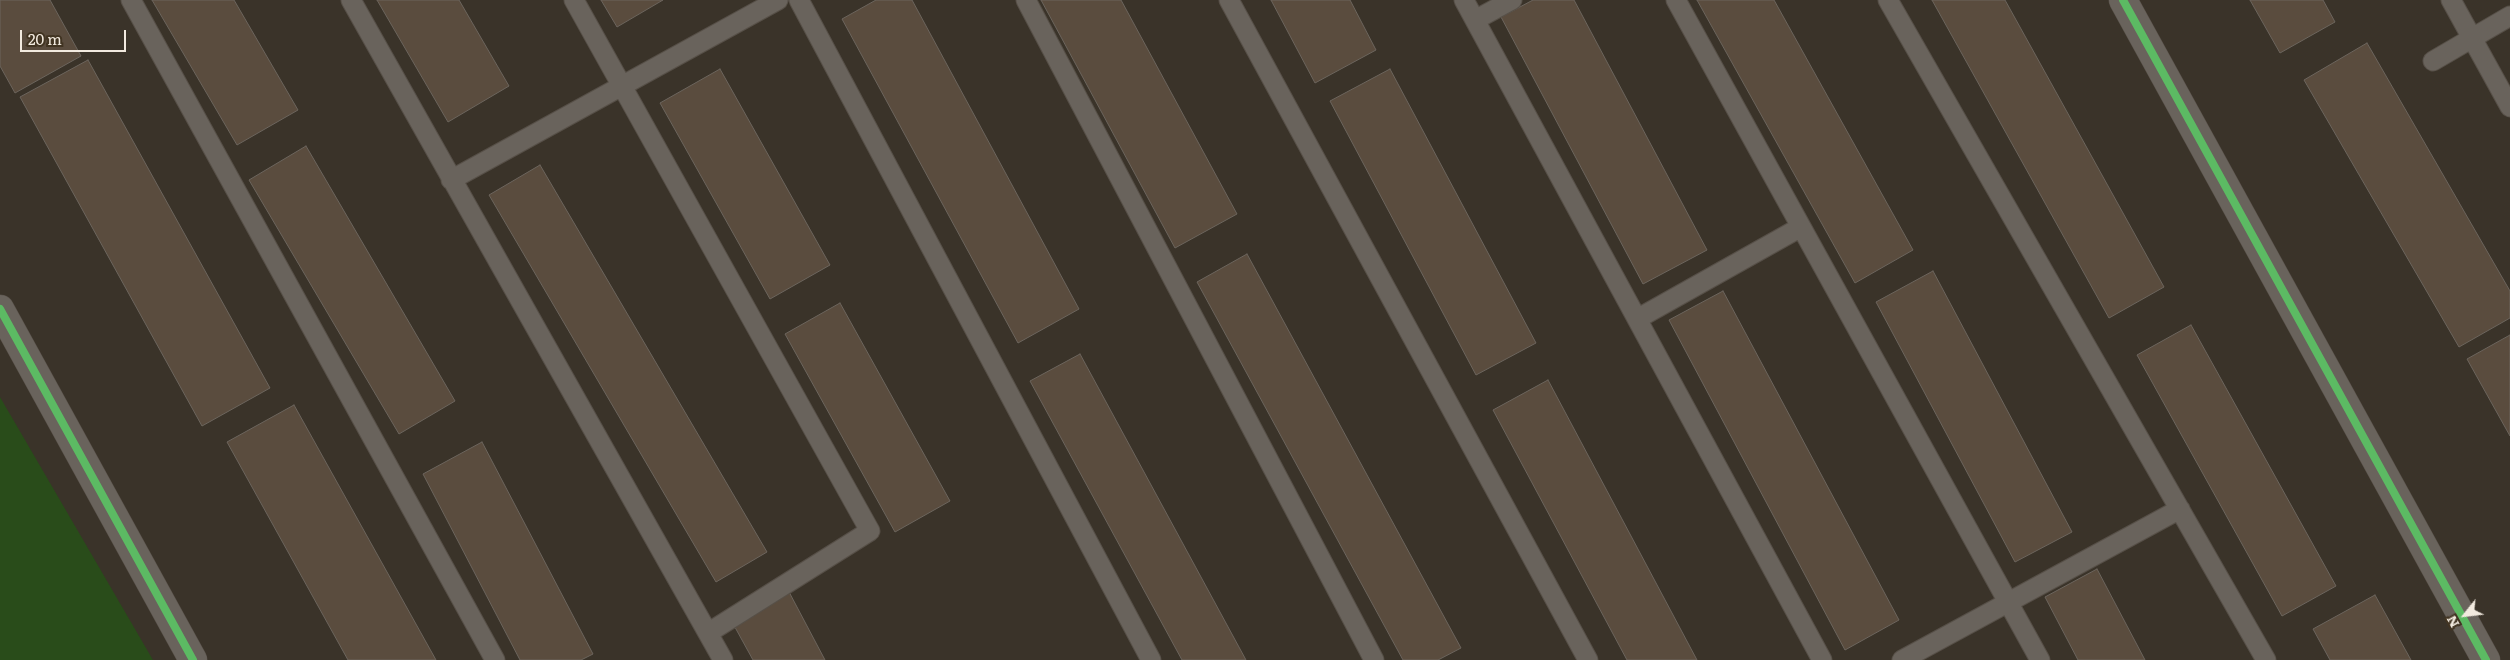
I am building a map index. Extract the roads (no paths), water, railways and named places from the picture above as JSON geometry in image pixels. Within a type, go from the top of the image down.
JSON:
[{"type":"street","points":[[2123,0],[2486,660]]},
{"type":"street","points":[[0,309],[193,660]]},
{"type":"lane","points":[[131,0],[495,660]]},
{"type":"lane","points":[[351,0],[723,660]]},
{"type":"lane","points":[[574,0],[870,531],[708,633]]},
{"type":"lane","points":[[451,180],[778,0]]},
{"type":"lane","points":[[799,0],[1151,660]]},
{"type":"lane","points":[[1026,0],[1374,660]]},
{"type":"lane","points":[[1228,0],[1588,660]]},
{"type":"lane","points":[[1464,0],[1822,660]]},
{"type":"lane","points":[[1475,20],[1512,0]]},
{"type":"lane","points":[[1676,0],[2040,660]]},
{"type":"lane","points":[[1888,0],[2266,660]]},
{"type":"lane","points":[[2451,0],[2510,107]]},
{"type":"lane","points":[[2433,61],[2510,16]]},
{"type":"lane","points":[[1637,319],[1801,226]]},
{"type":"lane","points":[[1902,660],[2180,509]]}]
